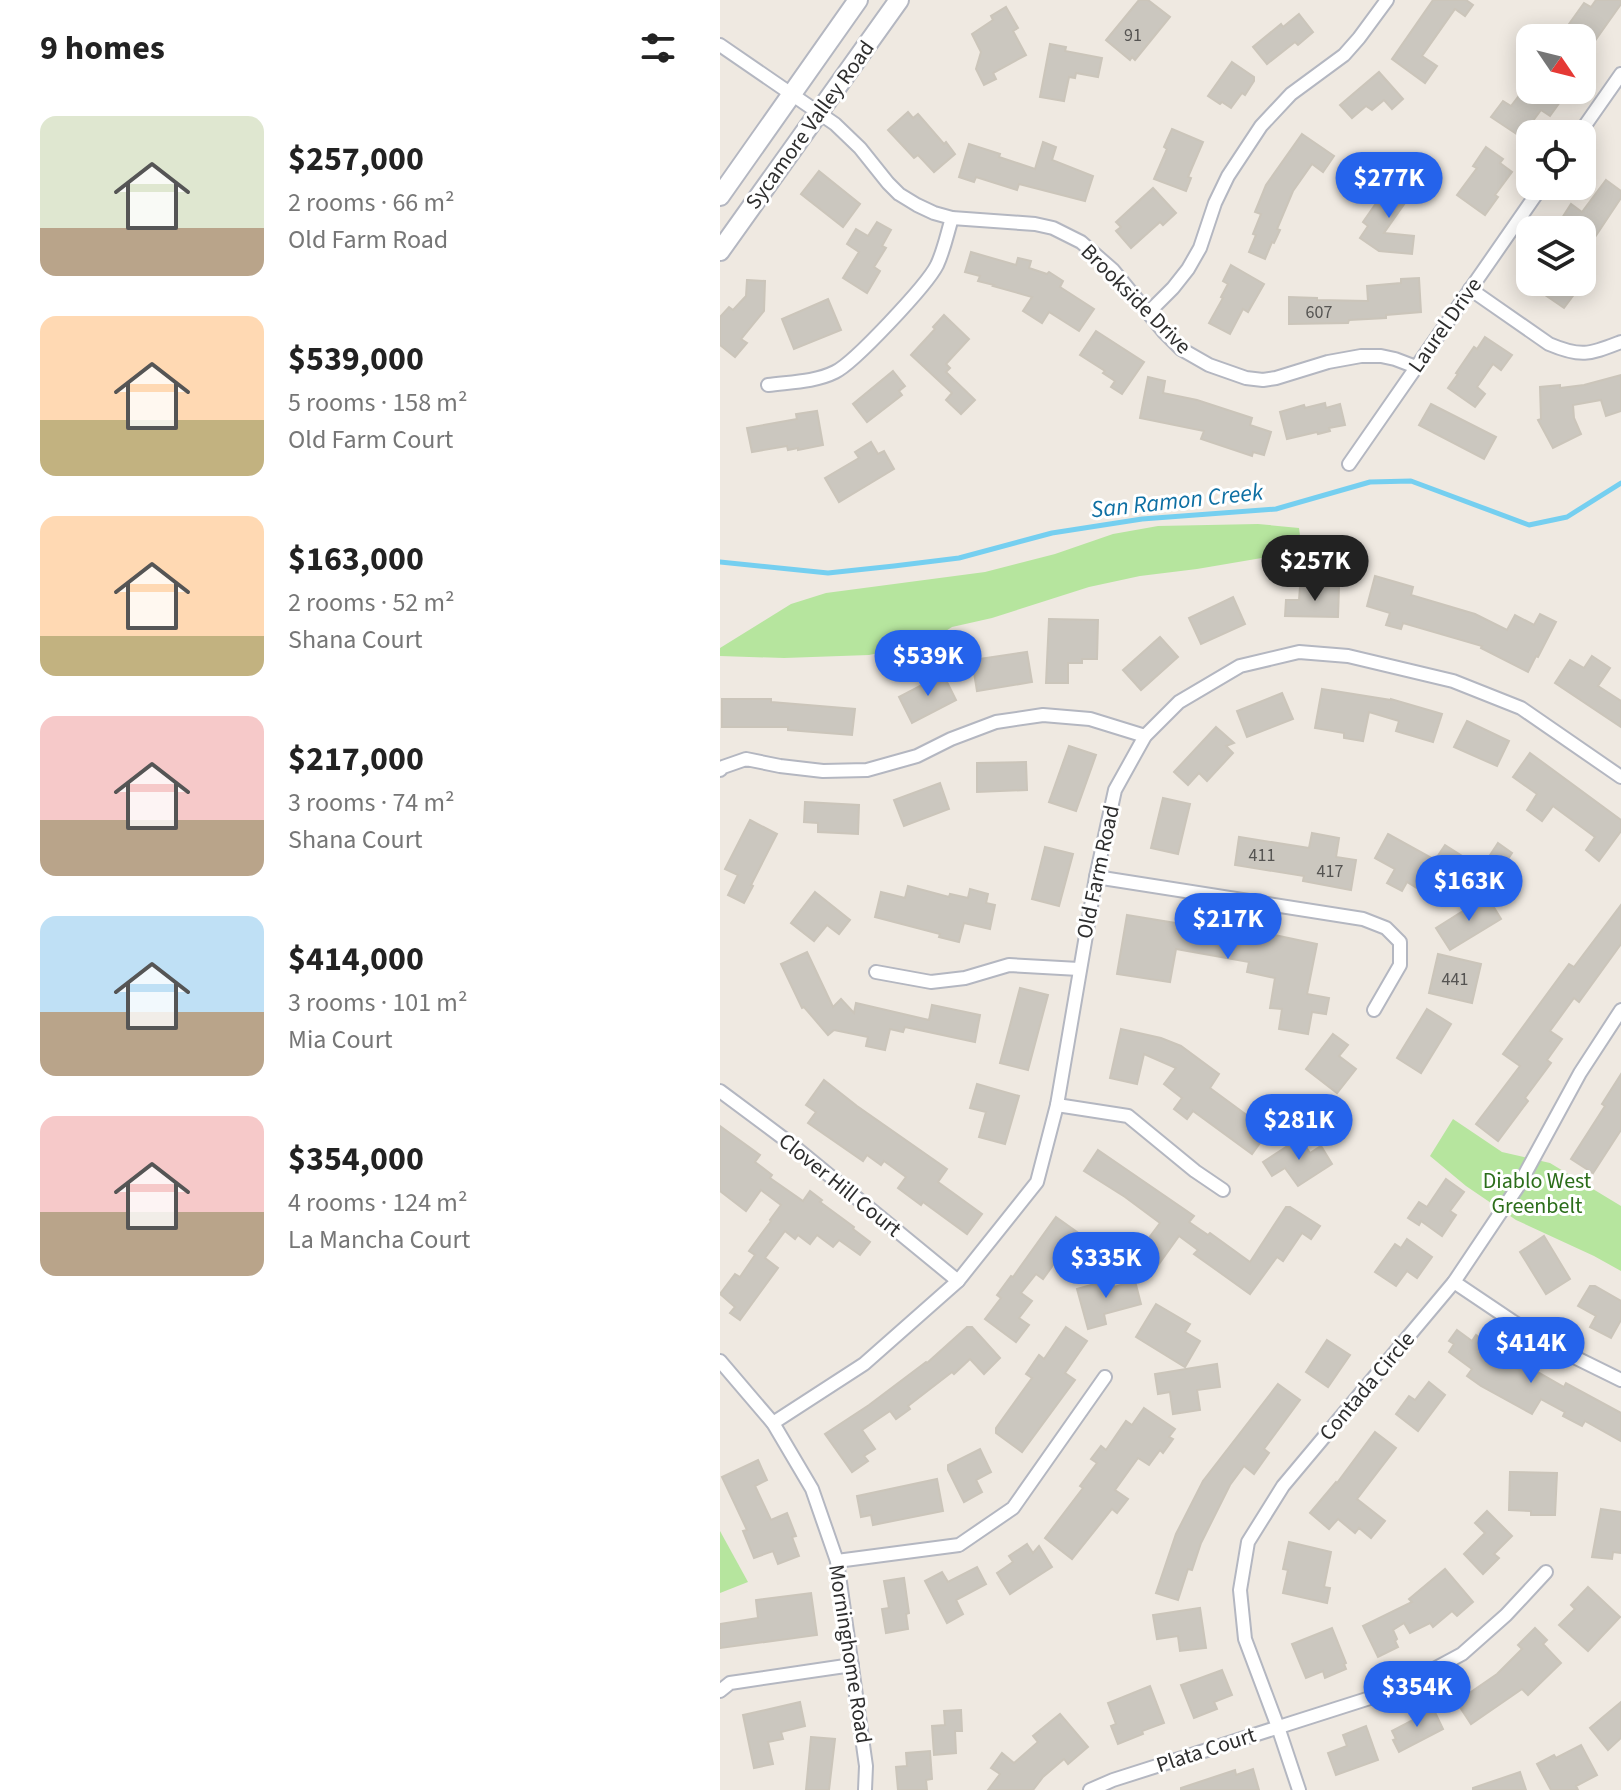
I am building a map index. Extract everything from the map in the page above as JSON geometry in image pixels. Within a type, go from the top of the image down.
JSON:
[{"type":"main road","name":"Sycamore Valley Road","points":[[720,196],[858,0]]},
{"type":"main road","name":"Sycamore Valley Road","points":[[720,251],[899,0]]},
{"type":"street","points":[[1148,313],[1188,269],[1200,248],[1228,176],[1261,126],[1291,94],[1344,55],[1387,0]]},
{"type":"street","name":"Brookside Drive","points":[[720,45],[835,124],[899,194],[934,213],[952,218],[1035,224],[1069,235],[1113,270],[1181,349],[1209,365],[1246,378],[1263,380],[1361,356],[1381,356],[1416,367]]},
{"type":"street","points":[[1589,120],[1621,74]]},
{"type":"street","name":"Laurel Drive","points":[[1349,464],[1532,200]]},
{"type":"street","points":[[768,385],[826,376],[852,360],[935,268],[952,218]]},
{"type":"street","points":[[1470,289],[1549,344],[1561,349],[1584,354],[1621,342]]},
{"type":"street","name":"Old Farm Road","points":[[773,1423],[864,1364],[958,1281],[1037,1182],[1057,1105],[1079,969],[1115,790],[1145,736],[1179,702],[1240,666],[1299,652],[1348,656],[1453,681],[1521,708],[1621,777]]},
{"type":"street","points":[[720,770],[746,759],[823,771],[867,770],[917,756],[996,722],[1043,715],[1090,719],[1145,736]]},
{"type":"street","points":[[1096,877],[1363,919],[1386,928],[1400,942],[1400,965],[1374,1010]]},
{"type":"street","points":[[876,972],[931,982],[965,978],[1009,965],[1079,969]]},
{"type":"street","name":"Contada Circle","points":[[1299,1790],[1245,1639],[1240,1590],[1248,1542],[1283,1486],[1454,1282],[1519,1185],[1580,1073],[1621,1010]]},
{"type":"street","name":"Clover Hill Court","points":[[720,1091],[791,1144],[958,1281]]},
{"type":"street","points":[[1057,1105],[1128,1116],[1223,1190]]},
{"type":"street","points":[[1454,1282],[1558,1349],[1621,1380]]},
{"type":"street","name":"Morninghome Road","points":[[720,1361],[773,1423],[812,1489],[837,1561],[866,1766],[865,1790]]},
{"type":"street","points":[[837,1561],[959,1545],[1002,1516],[1013,1508],[1105,1377]]},
{"type":"street","name":"Plata Court","points":[[1090,1790],[1395,1690],[1462,1654],[1506,1615],[1546,1572]]},
{"type":"street","points":[[720,1691],[730,1683],[852,1665]]},
{"type":"green space","points":[[1258,524],[1299,528],[1302,551],[1089,587],[992,618],[952,627],[927,643],[869,655],[784,658],[720,656],[720,648],[791,604],[826,593],[985,572],[1055,554],[1113,534],[1158,526]]},
{"type":"green space","name":"Diablo West Greenbelt","points":[[1453,1119],[1502,1152],[1550,1163],[1621,1206],[1621,1271],[1516,1220],[1466,1186],[1430,1156]]},
{"type":"green space","points":[[720,1531],[748,1582],[720,1593]]},
{"type":"building","points":[[1139,0],[1148,0],[1170,17],[1135,60],[1132,57],[1130,60],[1106,40]]},
{"type":"building","points":[[1433,0],[1466,0],[1473,5],[1465,16],[1455,9],[1422,56],[1437,66],[1425,83],[1392,59]]},
{"type":"building","points":[[1596,0],[1621,0],[1596,39],[1596,24],[1569,24],[1584,3],[1591,7]]},
{"type":"building","points":[[1006,7],[1018,28],[1013,31],[1026,55],[993,73],[996,79],[984,85],[976,69],[981,52],[972,34]]},
{"type":"building","points":[[1299,14],[1313,32],[1267,64],[1253,47]]},
{"type":"building","points":[[1050,44],[1066,47],[1065,51],[1102,58],[1098,77],[1076,73],[1075,78],[1069,77],[1064,101],[1040,97]]},
{"type":"building","points":[[1232,62],[1254,77],[1254,81],[1231,108],[1208,96]]},
{"type":"building","points":[[1379,72],[1403,99],[1392,109],[1384,100],[1372,110],[1366,106],[1352,118],[1340,105]]},
{"type":"building","points":[[1516,99],[1516,104],[1559,104],[1550,116],[1541,110],[1534,120],[1516,120],[1516,134],[1491,117],[1503,101],[1511,106]]},
{"type":"building","points":[[908,112],[913,118],[918,114],[955,154],[934,172],[918,155],[914,158],[888,130]]},
{"type":"building","points":[[1172,129],[1203,142],[1188,177],[1191,178],[1186,191],[1154,179]]},
{"type":"building","points":[[1302,134],[1334,156],[1323,172],[1312,164],[1293,191],[1277,229],[1280,230],[1265,259],[1249,252],[1261,214],[1255,212],[1266,185]]},
{"type":"building","points":[[1043,142],[1056,147],[1052,160],[1093,176],[1085,201],[1019,184],[1017,190],[976,177],[974,182],[959,177],[969,144],[1035,169]]},
{"type":"building","points":[[1486,147],[1503,159],[1500,163],[1512,172],[1485,215],[1457,195],[1477,168],[1473,166]]},
{"type":"building","points":[[819,171],[860,204],[843,227],[801,194]]},
{"type":"building","points":[[1395,176],[1414,190],[1384,233],[1414,236],[1412,254],[1379,251],[1360,238],[1368,226],[1363,222]]},
{"type":"building","points":[[1606,180],[1621,191],[1621,198],[1596,236],[1596,216],[1563,216],[1571,204],[1582,212],[1591,200],[1596,200],[1596,193]]},
{"type":"building","points":[[1153,188],[1176,213],[1163,225],[1160,222],[1131,248],[1116,231],[1121,227],[1116,222]]},
{"type":"building","points":[[877,222],[891,230],[882,246],[886,248],[874,267],[880,271],[867,293],[843,278],[859,252],[847,244],[856,229],[868,236]]},
{"type":"building","points":[[971,252],[1016,265],[1018,258],[1031,261],[1029,268],[1049,272],[1063,281],[1060,287],[1094,309],[1079,331],[1049,312],[1042,323],[1023,311],[1032,297],[978,281],[980,276],[965,272]]},
{"type":"building","points":[[1231,265],[1264,284],[1248,312],[1243,309],[1230,334],[1209,323],[1223,298],[1228,284],[1223,281]]},
{"type":"building","points":[[1419,278],[1421,312],[1349,320],[1348,323],[1289,324],[1289,297],[1368,301],[1367,286]]},
{"type":"building","points":[[747,280],[765,281],[764,311],[741,339],[747,343],[735,357],[720,345],[720,317],[729,307],[733,310],[746,296]]},
{"type":"building","points":[[1546,296],[1573,296],[1564,308]]},
{"type":"building","points":[[828,299],[841,330],[794,349],[782,319]]},
{"type":"building","points":[[944,315],[969,339],[946,364],[950,368],[946,372],[975,400],[961,414],[946,400],[952,393],[911,355]]},
{"type":"building","points":[[1096,331],[1144,362],[1122,394],[1111,387],[1115,381],[1103,373],[1105,371],[1080,355]]},
{"type":"building","points":[[1485,337],[1512,355],[1501,370],[1493,364],[1477,387],[1485,394],[1475,407],[1448,388],[1474,347],[1477,349]]},
{"type":"building","points":[[893,371],[905,386],[899,391],[902,395],[867,422],[853,404]]},
{"type":"building","points":[[1621,375],[1621,411],[1606,416],[1601,400],[1573,405],[1574,418],[1581,434],[1553,448],[1538,420],[1541,419],[1540,387],[1584,385]]},
{"type":"building","points":[[1148,377],[1165,381],[1163,393],[1197,400],[1252,418],[1250,425],[1271,432],[1264,455],[1253,452],[1252,456],[1201,439],[1204,431],[1140,418]]},
{"type":"building","points":[[1325,403],[1326,408],[1340,404],[1345,425],[1318,434],[1287,439],[1280,412]]},
{"type":"building","points":[[1431,404],[1496,437],[1484,459],[1419,425]]},
{"type":"building","points":[[817,411],[823,445],[798,450],[788,450],[787,446],[752,452],[747,428],[797,419],[796,414]]},
{"type":"building","points":[[871,442],[878,454],[884,451],[894,469],[839,502],[825,478],[859,458],[855,452]]},
{"type":"building","points":[[1375,576],[1413,587],[1411,595],[1475,614],[1507,630],[1515,615],[1534,625],[1540,614],[1556,622],[1528,672],[1482,646],[1403,623],[1401,629],[1386,625],[1390,613],[1367,606]]},
{"type":"building","points":[[1300,587],[1339,587],[1338,617],[1285,616],[1286,600],[1299,600]]},
{"type":"building","points":[[1233,597],[1245,624],[1201,644],[1189,618]]},
{"type":"building","points":[[1049,619],[1098,620],[1097,659],[1068,663],[1068,683],[1046,683]]},
{"type":"building","points":[[1160,637],[1178,657],[1141,690],[1123,670]]},
{"type":"building","points":[[1027,652],[1032,682],[977,691],[972,660]]},
{"type":"building","points":[[1592,656],[1610,668],[1598,686],[1621,701],[1621,727],[1555,683],[1570,660],[1584,668]]},
{"type":"building","points":[[943,674],[956,700],[912,723],[899,697]]},
{"type":"building","points":[[1322,689],[1391,699],[1442,714],[1433,742],[1396,731],[1399,721],[1369,712],[1363,741],[1344,738],[1344,733],[1315,728]]},
{"type":"building","points":[[1282,693],[1293,719],[1247,737],[1237,711]]},
{"type":"building","points":[[722,699],[771,699],[771,702],[855,709],[852,735],[788,730],[788,727],[722,727]]},
{"type":"building","points":[[1467,721],[1509,741],[1497,766],[1454,747]]},
{"type":"building","points":[[1216,727],[1234,743],[1226,746],[1233,753],[1207,781],[1199,773],[1188,785],[1174,772]]},
{"type":"building","points":[[1069,746],[1096,755],[1076,811],[1049,802]]},
{"type":"building","points":[[1530,753],[1621,820],[1621,831],[1599,861],[1586,850],[1595,837],[1553,806],[1542,821],[1527,810],[1537,794],[1513,777]]},
{"type":"building","points":[[1026,762],[1027,790],[977,792],[977,763]]},
{"type":"building","points":[[940,783],[949,809],[904,826],[894,800]]},
{"type":"building","points":[[1163,798],[1190,804],[1178,854],[1151,848]]},
{"type":"building","points":[[805,802],[859,805],[858,834],[818,832],[818,823],[804,822]]},
{"type":"building","points":[[750,820],[777,834],[744,903],[728,895],[738,875],[725,869]]},
{"type":"building","points":[[1312,833],[1339,838],[1336,857],[1356,860],[1351,890],[1303,881],[1304,876],[1235,865],[1239,837],[1309,848]]},
{"type":"building","points":[[1388,834],[1435,860],[1445,845],[1478,866],[1458,898],[1439,885],[1431,897],[1407,882],[1402,891],[1387,883],[1395,869],[1375,858]]},
{"type":"building","points":[[1498,843],[1512,853],[1495,878],[1481,869]]},
{"type":"building","points":[[1045,847],[1073,854],[1059,906],[1032,899]]},
{"type":"building","points":[[908,886],[949,897],[950,894],[968,898],[970,889],[988,894],[986,903],[995,905],[990,929],[964,923],[959,942],[875,917],[881,892],[905,898]]},
{"type":"building","points":[[815,892],[850,920],[839,934],[827,925],[814,941],[791,923]]},
{"type":"building","points":[[1487,896],[1501,919],[1450,950],[1436,928]]},
{"type":"building","points":[[1621,905],[1621,944],[1579,1002],[1574,998],[1550,1031],[1562,1039],[1547,1060],[1551,1063],[1498,1141],[1476,1124],[1520,1066],[1503,1054],[1569,964],[1574,967]]},
{"type":"building","points":[[1127,915],[1254,934],[1255,931],[1317,944],[1307,994],[1329,998],[1326,1014],[1312,1012],[1308,1034],[1279,1029],[1282,1009],[1270,1008],[1275,978],[1247,972],[1249,962],[1176,949],[1170,982],[1117,974]]},
{"type":"building","points":[[807,952],[833,1007],[841,999],[854,1013],[856,1003],[929,1020],[932,1005],[980,1015],[975,1042],[905,1027],[903,1032],[890,1029],[885,1050],[866,1046],[868,1037],[834,1030],[828,1035],[802,1008],[781,964]]},
{"type":"building","points":[[1438,954],[1481,964],[1472,1003],[1429,993]]},
{"type":"building","points":[[1020,988],[1048,995],[1028,1070],[1000,1063]]},
{"type":"building","points":[[1427,1009],[1451,1024],[1421,1073],[1397,1058]]},
{"type":"building","points":[[1121,1029],[1181,1046],[1219,1074],[1210,1088],[1248,1116],[1256,1104],[1277,1119],[1252,1154],[1193,1111],[1187,1119],[1174,1109],[1182,1098],[1164,1084],[1176,1068],[1144,1054],[1137,1084],[1110,1078]]},
{"type":"building","points":[[1333,1034],[1348,1045],[1339,1056],[1356,1069],[1337,1093],[1306,1069]]},
{"type":"building","points":[[1621,1074],[1621,1130],[1593,1173],[1571,1159],[1605,1106],[1602,1104]]},
{"type":"building","points":[[824,1080],[947,1169],[938,1182],[982,1214],[967,1234],[898,1188],[906,1177],[884,1161],[881,1165],[867,1155],[863,1161],[808,1123],[816,1112],[806,1105]]},
{"type":"building","points":[[977,1084],[1019,1096],[1005,1144],[979,1137],[986,1112],[970,1108]]},
{"type":"building","points":[[720,1126],[760,1155],[755,1162],[772,1175],[770,1178],[803,1201],[810,1191],[870,1242],[860,1255],[839,1240],[833,1247],[817,1235],[810,1244],[798,1235],[795,1239],[785,1231],[765,1258],[778,1268],[740,1320],[730,1313],[735,1307],[720,1294],[735,1274],[740,1277],[755,1255],[749,1251],[781,1205],[761,1190],[746,1211],[720,1191]]},
{"type":"building","points":[[1300,1138],[1310,1153],[1321,1146],[1332,1164],[1298,1186],[1285,1168],[1272,1176],[1263,1162]]},
{"type":"building","points":[[1098,1150],[1194,1216],[1189,1222],[1250,1262],[1286,1207],[1320,1226],[1311,1239],[1302,1233],[1283,1261],[1277,1257],[1250,1294],[1194,1254],[1198,1250],[1179,1236],[1156,1268],[1137,1254],[1160,1223],[1084,1171]]},
{"type":"building","points":[[1446,1179],[1464,1192],[1450,1211],[1456,1215],[1442,1236],[1421,1221],[1419,1225],[1408,1218],[1419,1202],[1427,1207]]},
{"type":"building","points":[[1056,1217],[1077,1232],[1043,1279],[1036,1274],[1021,1293],[1032,1301],[1019,1318],[1029,1325],[1016,1342],[985,1319],[1001,1298],[997,1295]]},
{"type":"building","points":[[1544,1236],[1570,1279],[1546,1294],[1520,1252]]},
{"type":"building","points":[[1407,1239],[1432,1257],[1417,1278],[1407,1271],[1396,1286],[1375,1272],[1395,1244],[1401,1248]]},
{"type":"building","points":[[1112,1279],[1114,1287],[1135,1281],[1141,1304],[1104,1314],[1106,1324],[1088,1329],[1077,1289]]},
{"type":"building","points":[[1590,1286],[1621,1301],[1621,1320],[1611,1338],[1590,1327],[1596,1316],[1578,1306]]},
{"type":"building","points":[[1156,1304],[1190,1324],[1185,1332],[1200,1341],[1185,1367],[1136,1337]]},
{"type":"building","points":[[967,1327],[972,1327],[1000,1358],[984,1374],[970,1359],[908,1406],[910,1409],[896,1419],[890,1411],[862,1430],[875,1449],[864,1456],[868,1461],[852,1472],[825,1434],[927,1363]]},
{"type":"building","points":[[1066,1327],[1087,1341],[1065,1373],[1075,1380],[1022,1452],[996,1433],[996,1428],[1032,1378],[1026,1374],[1039,1355],[1044,1359]]},
{"type":"building","points":[[1457,1330],[1472,1341],[1476,1335],[1508,1358],[1511,1353],[1564,1387],[1566,1383],[1621,1413],[1621,1441],[1585,1421],[1582,1426],[1541,1399],[1532,1414],[1481,1386],[1467,1376],[1472,1369],[1449,1352],[1454,1344],[1449,1341]]},
{"type":"building","points":[[1327,1340],[1350,1355],[1328,1387],[1306,1372]]},
{"type":"building","points":[[1217,1364],[1220,1387],[1197,1390],[1200,1410],[1173,1414],[1170,1392],[1158,1394],[1155,1374]]},
{"type":"building","points":[[1429,1382],[1445,1395],[1418,1431],[1396,1414],[1409,1396],[1415,1400]]},
{"type":"building","points":[[1278,1384],[1300,1400],[1264,1449],[1269,1453],[1254,1474],[1244,1466],[1230,1485],[1201,1543],[1192,1570],[1188,1569],[1178,1600],[1156,1593],[1176,1534],[1203,1481]]},
{"type":"building","points":[[1144,1408],[1175,1429],[1169,1437],[1173,1439],[1149,1465],[1138,1458],[1115,1490],[1128,1499],[1117,1513],[1112,1509],[1072,1559],[1045,1538],[1083,1488],[1080,1486],[1097,1463],[1091,1459],[1101,1446],[1106,1450],[1126,1421],[1132,1425]]},
{"type":"building","points":[[1375,1432],[1396,1448],[1357,1499],[1385,1521],[1371,1538],[1359,1528],[1355,1533],[1338,1519],[1329,1529],[1310,1513]]},
{"type":"building","points":[[980,1449],[991,1472],[976,1480],[982,1492],[964,1502],[948,1465]]},
{"type":"building","points":[[758,1460],[767,1480],[755,1486],[771,1520],[787,1513],[796,1536],[792,1537],[799,1556],[778,1564],[773,1551],[754,1558],[743,1531],[747,1530],[722,1477]]},
{"type":"building","points":[[1510,1472],[1557,1473],[1555,1515],[1531,1515],[1531,1511],[1509,1510]]},
{"type":"building","points":[[937,1479],[943,1511],[873,1525],[871,1515],[861,1517],[857,1496]]},
{"type":"building","points":[[1601,1509],[1621,1512],[1621,1553],[1613,1552],[1612,1559],[1592,1557]]},
{"type":"building","points":[[1487,1511],[1512,1536],[1494,1554],[1499,1558],[1483,1574],[1464,1554],[1485,1533],[1475,1523]]},
{"type":"building","points":[[1289,1542],[1331,1552],[1324,1587],[1330,1588],[1327,1603],[1283,1593],[1288,1570],[1283,1569]]},
{"type":"building","points":[[1027,1544],[1033,1553],[1039,1546],[1052,1567],[1010,1594],[997,1573],[1013,1562],[1009,1556]]},
{"type":"building","points":[[977,1567],[986,1584],[956,1600],[963,1614],[947,1623],[925,1581],[942,1572],[948,1582]]},
{"type":"building","points":[[1445,1569],[1473,1602],[1457,1616],[1452,1611],[1433,1627],[1430,1623],[1410,1633],[1404,1623],[1393,1630],[1398,1647],[1378,1657],[1363,1626],[1412,1602],[1409,1599]]},
{"type":"building","points":[[904,1578],[908,1629],[886,1633],[882,1609],[889,1608],[884,1581]]},
{"type":"building","points":[[1588,1587],[1620,1617],[1588,1651],[1559,1625],[1575,1609],[1571,1605]]},
{"type":"building","points":[[811,1593],[817,1635],[720,1648],[720,1624],[758,1618],[756,1600]]},
{"type":"building","points":[[1200,1608],[1206,1648],[1180,1651],[1178,1636],[1157,1639],[1153,1615]]},
{"type":"building","points":[[1332,1628],[1346,1669],[1325,1678],[1323,1671],[1306,1678],[1292,1644]]},
{"type":"building","points":[[1535,1628],[1547,1640],[1543,1644],[1561,1663],[1528,1695],[1522,1689],[1471,1724],[1452,1695],[1463,1687],[1468,1694],[1497,1674],[1522,1649],[1518,1645]]},
{"type":"building","points":[[1222,1670],[1232,1695],[1214,1702],[1217,1709],[1194,1718],[1181,1685]]},
{"type":"building","points":[[1150,1686],[1164,1723],[1118,1744],[1111,1726],[1116,1724],[1108,1703]]},
{"type":"building","points":[[800,1702],[805,1726],[781,1732],[783,1739],[768,1742],[773,1764],[754,1768],[743,1715]]},
{"type":"building","points":[[1621,1702],[1621,1738],[1608,1750],[1590,1728]]},
{"type":"building","points":[[1432,1706],[1443,1729],[1399,1752],[1392,1731]]},
{"type":"building","points":[[961,1710],[962,1731],[955,1731],[956,1753],[934,1755],[932,1726],[945,1725],[944,1711]]},
{"type":"building","points":[[1060,1714],[1088,1747],[1068,1764],[1064,1759],[1033,1790],[988,1790],[1000,1774],[991,1768],[1002,1753],[1014,1763],[1038,1742],[1033,1736]]},
{"type":"building","points":[[1366,1726],[1378,1760],[1336,1775],[1328,1753],[1347,1746],[1343,1735]]},
{"type":"building","points":[[811,1737],[835,1739],[829,1790],[806,1790]]},
{"type":"building","points":[[1581,1745],[1597,1775],[1576,1786],[1578,1790],[1551,1790],[1537,1764]]},
{"type":"building","points":[[930,1751],[932,1779],[926,1780],[927,1790],[898,1790],[896,1767],[907,1766],[906,1753]]},
{"type":"building","points":[[1253,1769],[1259,1790],[1181,1790],[1235,1770],[1236,1775]]},
{"type":"building","points":[[1520,1772],[1526,1790],[1473,1790],[1473,1788]]},
{"type":"waterway","name":"San Ramon Creek","points":[[720,562],[828,573],[894,566],[959,558],[1052,533],[1142,519],[1276,509],[1370,482],[1411,481],[1529,525],[1567,517],[1621,483]]}]
